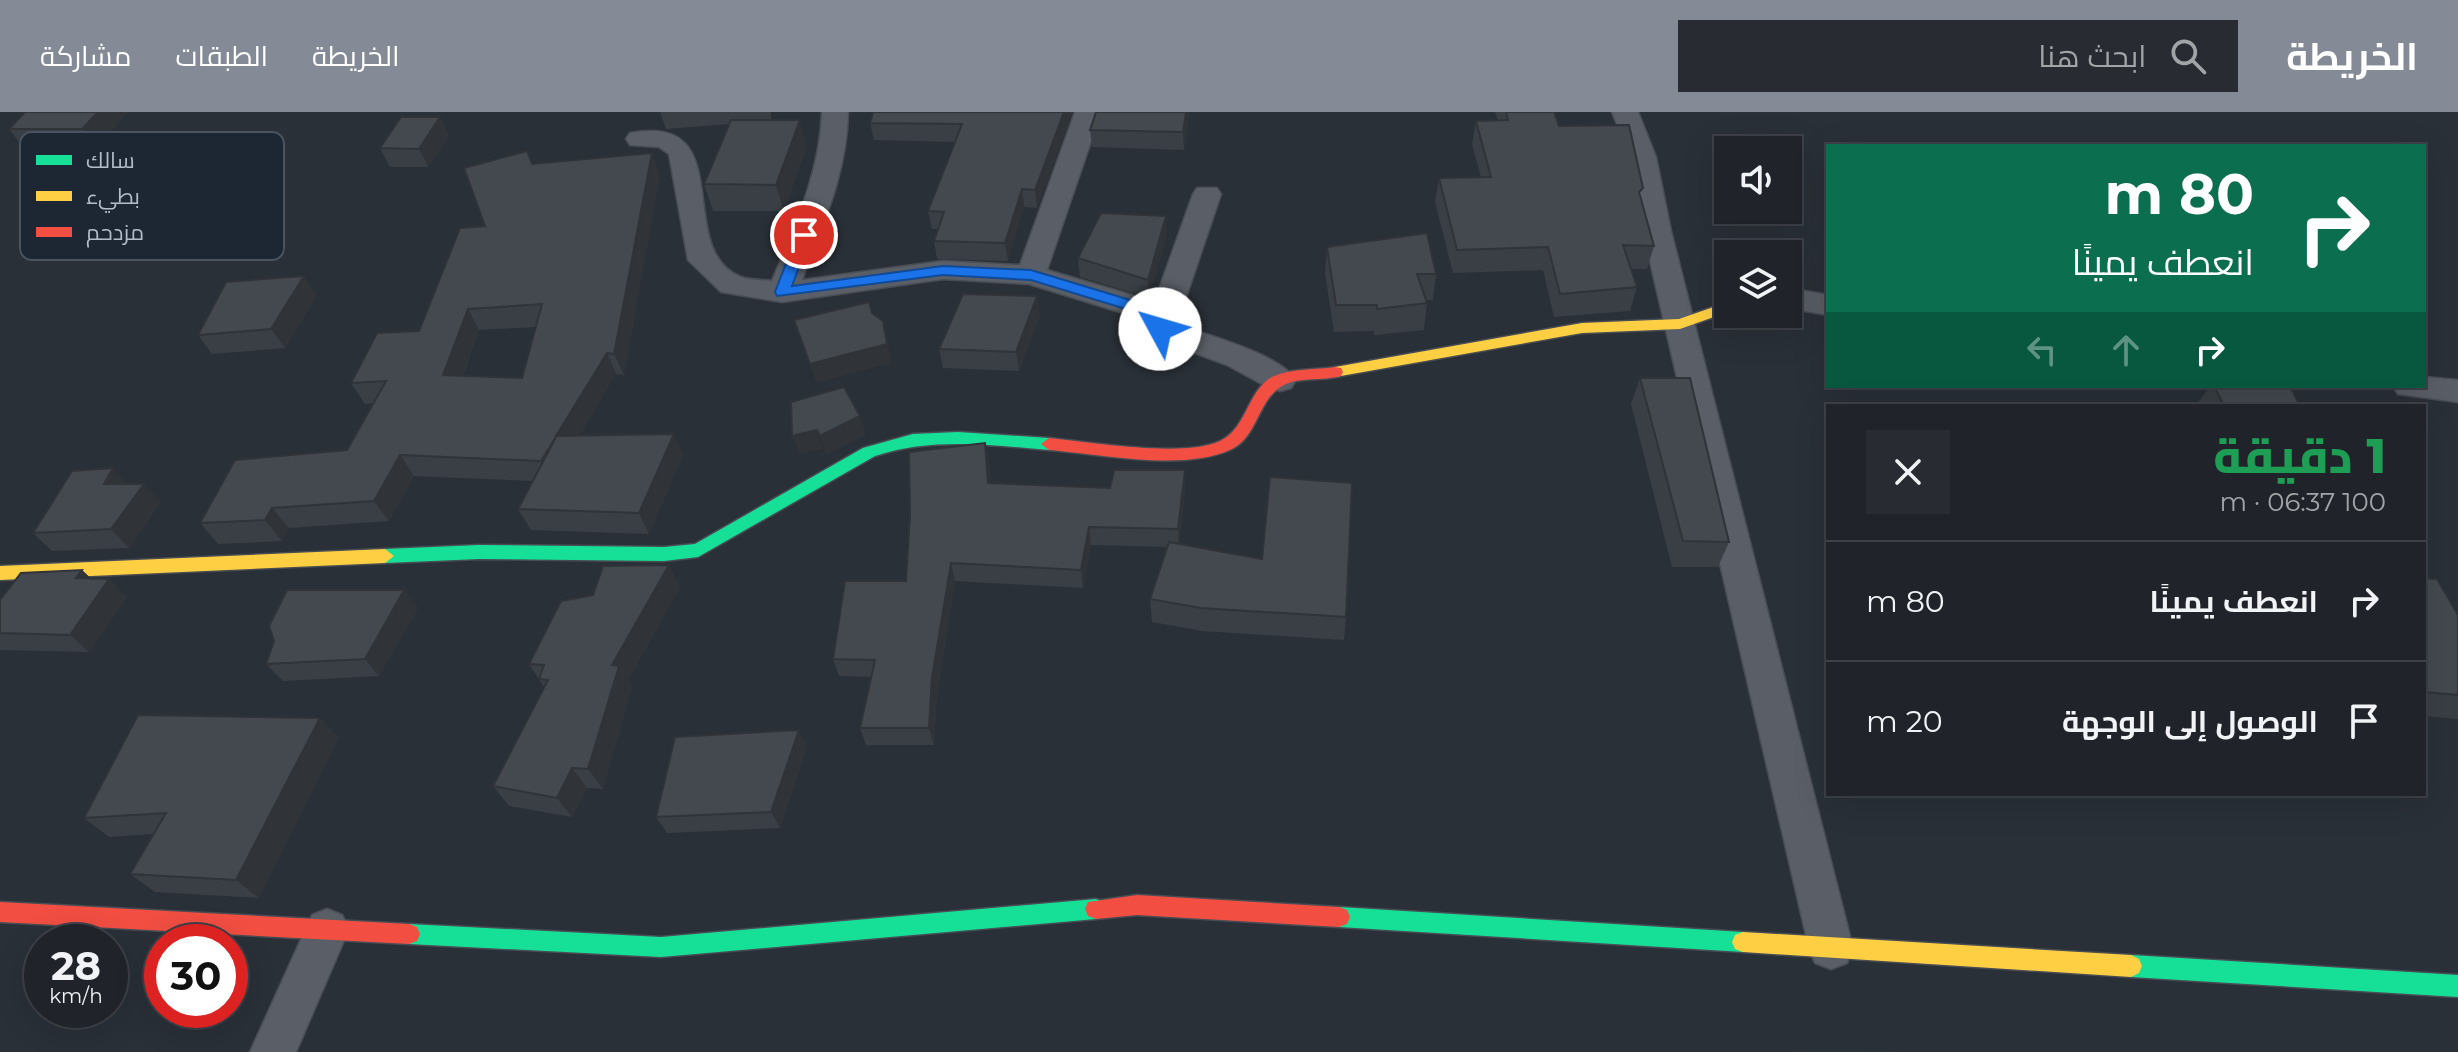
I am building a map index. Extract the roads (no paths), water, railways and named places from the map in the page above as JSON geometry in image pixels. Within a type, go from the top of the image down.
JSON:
[{"type":"street","points":[[782,292],[826,182],[834,146],[835,112]]},
{"type":"street","points":[[1031,275],[1088,112]]},
{"type":"street","points":[[1625,112],[1643,157],[1680,324],[1831,948]]},
{"type":"street","points":[[639,139],[665,139],[680,150],[685,161],[686,186],[703,260],[731,285],[782,292],[943,270],[1031,275],[1134,306],[1160,329],[1238,358],[1280,380]]},
{"type":"street","points":[[1160,329],[1207,194]]},
{"type":"street","points":[[1802,300],[1826,305]]},
{"type":"street","points":[[0,573],[479,552],[664,554],[698,550],[869,452],[893,442],[933,437],[1199,453],[1229,444],[1242,431],[1262,395],[1280,380],[1359,369],[1582,328],[1680,324],[1714,312]]},
{"type":"street","points":[[2426,388],[2458,391]]},
{"type":"street","points":[[0,912],[661,947],[1137,905],[2458,986]]},
{"type":"street","points":[[273,1052],[327,929]]}]
